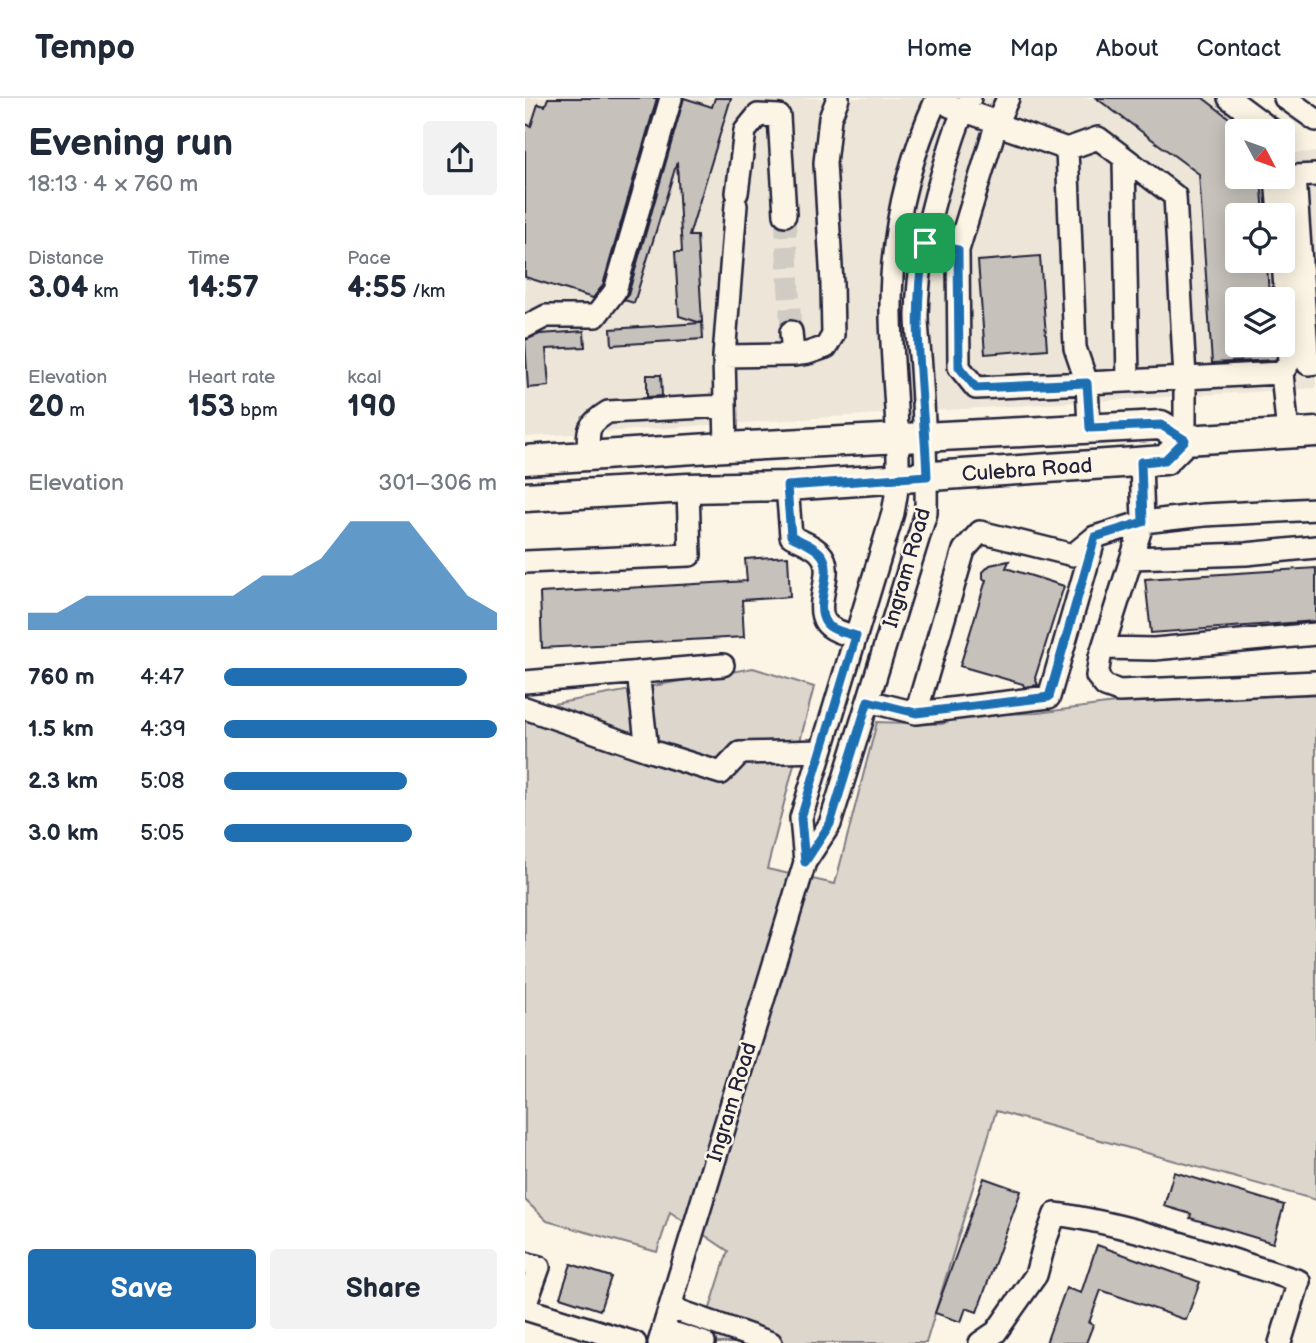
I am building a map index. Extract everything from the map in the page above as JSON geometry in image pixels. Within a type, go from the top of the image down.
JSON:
[{"type":"main road","name":"Culebra Road","points":[[525,458],[1161,425],[1185,440],[1316,432]]},
{"type":"main road","name":"Culebra Road","points":[[525,497],[688,488],[787,486],[1165,460],[1185,440]]},
{"type":"street","points":[[525,327],[546,316],[596,316],[615,291],[671,98]]},
{"type":"street","points":[[725,356],[808,353],[826,347],[833,335],[825,163],[831,118],[838,98]]},
{"type":"street","points":[[1008,98],[997,122],[958,250],[959,367],[976,388],[1282,373]]},
{"type":"street","points":[[1229,98],[1257,119]]},
{"type":"street","points":[[1285,98],[1316,120]]},
{"type":"street","points":[[934,99],[967,104],[1007,128],[1067,149],[1098,138],[1175,196],[1185,378],[1185,440]]},
{"type":"street","name":"Ingram Road","points":[[805,862],[801,818],[894,513],[898,478],[891,314],[893,250],[904,194],[934,99]]},
{"type":"street","name":"Ingram Road","points":[[661,1337],[805,862],[830,824],[926,513],[927,476],[917,315],[922,258],[933,203],[949,149],[967,104]]},
{"type":"street","points":[[726,447],[725,356],[736,199],[745,131],[758,115],[779,116],[785,215]]},
{"type":"street","points":[[1067,149],[1075,348],[1087,383],[1090,428]]},
{"type":"street","points":[[1124,158],[1128,381]]},
{"type":"street","points":[[1316,175],[1295,176],[1308,240],[1308,364],[1316,363]]},
{"type":"street","points":[[925,243],[958,250]]},
{"type":"street","points":[[1284,273],[1290,361],[1282,373],[1288,434]]},
{"type":"street","points":[[792,332],[793,355]]},
{"type":"street","points":[[589,456],[587,432],[596,419],[608,412],[725,406]]},
{"type":"street","points":[[1141,462],[1143,522],[1103,648],[1097,676],[1104,686],[1119,691],[1316,682]]},
{"type":"street","points":[[787,486],[791,536],[820,553],[827,564],[822,613],[827,624],[838,631],[856,636]]},
{"type":"street","points":[[525,562],[690,555],[688,488]]},
{"type":"street","points":[[916,713],[964,550],[980,532],[1073,555],[1095,537],[1143,522],[1204,515],[1316,509]]},
{"type":"street","points":[[868,701],[916,713],[1049,697],[1095,537]]},
{"type":"street","points":[[1132,558],[1246,554],[1316,547]]},
{"type":"street","points":[[1103,648],[1154,649],[1316,634]]},
{"type":"street","points":[[525,682],[723,665]]},
{"type":"street","points":[[638,672],[647,750]]},
{"type":"street","points":[[525,708],[721,773],[740,753],[821,751]]},
{"type":"street","points":[[979,1343],[996,1332],[1036,1275],[1055,1214],[1082,1218],[1175,1242],[1299,1281],[1280,1343]]},
{"type":"street","points":[[525,1262],[539,1267],[525,1308],[626,1340]]},
{"type":"street","points":[[671,1308],[771,1343]]},
{"type":"street","points":[[661,1337],[705,1343]]},
{"type":"shaded area","points":[[525,98],[1248,98],[1277,119],[1225,119],[1225,189],[1295,189],[1295,153],[1316,152],[1316,388],[525,437]]},
{"type":"shaded area","points":[[753,668],[814,687],[767,869],[835,884],[877,722],[942,724],[964,715],[1037,713],[1115,703],[1316,694],[1316,1200],[996,1111],[926,1343],[699,1343],[728,1251],[670,1212],[657,1252],[547,1221],[525,1200],[525,709]]},
{"type":"building","points":[[548,98],[657,98],[603,285],[593,298],[525,277],[525,124],[531,126],[538,104],[545,106]]},
{"type":"building","points":[[684,98],[712,107],[715,98],[731,98],[689,236],[697,236],[703,339],[612,345],[611,329],[701,323],[679,316],[675,252],[682,252],[677,162],[634,303],[624,300],[628,295]]},
{"type":"building","points":[[1096,98],[1203,98],[1230,119],[1225,119],[1225,189],[1262,189],[1263,203],[1225,203],[1225,273],[1268,273],[1268,287],[1225,287],[1225,357],[1277,357],[1275,360],[1212,363],[1199,174]]},
{"type":"building","points":[[1040,256],[1047,349],[985,354],[978,261]]},
{"type":"building","points":[[584,331],[585,347],[546,349],[549,386],[528,388],[525,340],[540,334]]},
{"type":"building","points":[[647,375],[661,375],[662,396],[647,397]]},
{"type":"building","points":[[788,556],[790,597],[742,600],[744,637],[542,648],[540,593],[747,581],[745,559]]},
{"type":"building","points":[[1009,561],[1006,568],[1064,586],[1035,678],[1038,685],[1024,687],[1023,684],[960,666],[986,580],[983,579],[983,572],[990,565]]},
{"type":"building","points":[[1316,568],[1316,621],[1151,633],[1145,579]]},
{"type":"building","points":[[1174,1172],[1284,1205],[1273,1243],[1190,1218],[1191,1214],[1164,1206]]},
{"type":"building","points":[[984,1178],[1021,1191],[977,1312],[966,1308],[961,1322],[935,1313]]},
{"type":"building","points":[[1097,1245],[1200,1282],[1186,1320],[1101,1290],[1089,1323],[1093,1325],[1086,1343],[1046,1343],[1066,1288],[1081,1293]]},
{"type":"building","points":[[571,1264],[611,1277],[600,1310],[560,1297]]},
{"type":"tunnel","points":[[785,215],[791,332]]},
{"type":"route","points":[[925,243],[958,250],[959,367],[976,388],[1087,383],[1090,428],[1161,425],[1185,440],[1165,460],[1141,462],[1143,522],[1095,537],[1049,697],[916,713],[868,701],[830,824],[805,862],[801,818],[856,636],[838,631],[827,624],[822,613],[827,564],[820,553],[791,536],[787,486],[927,476],[917,315],[925,243]]}]
